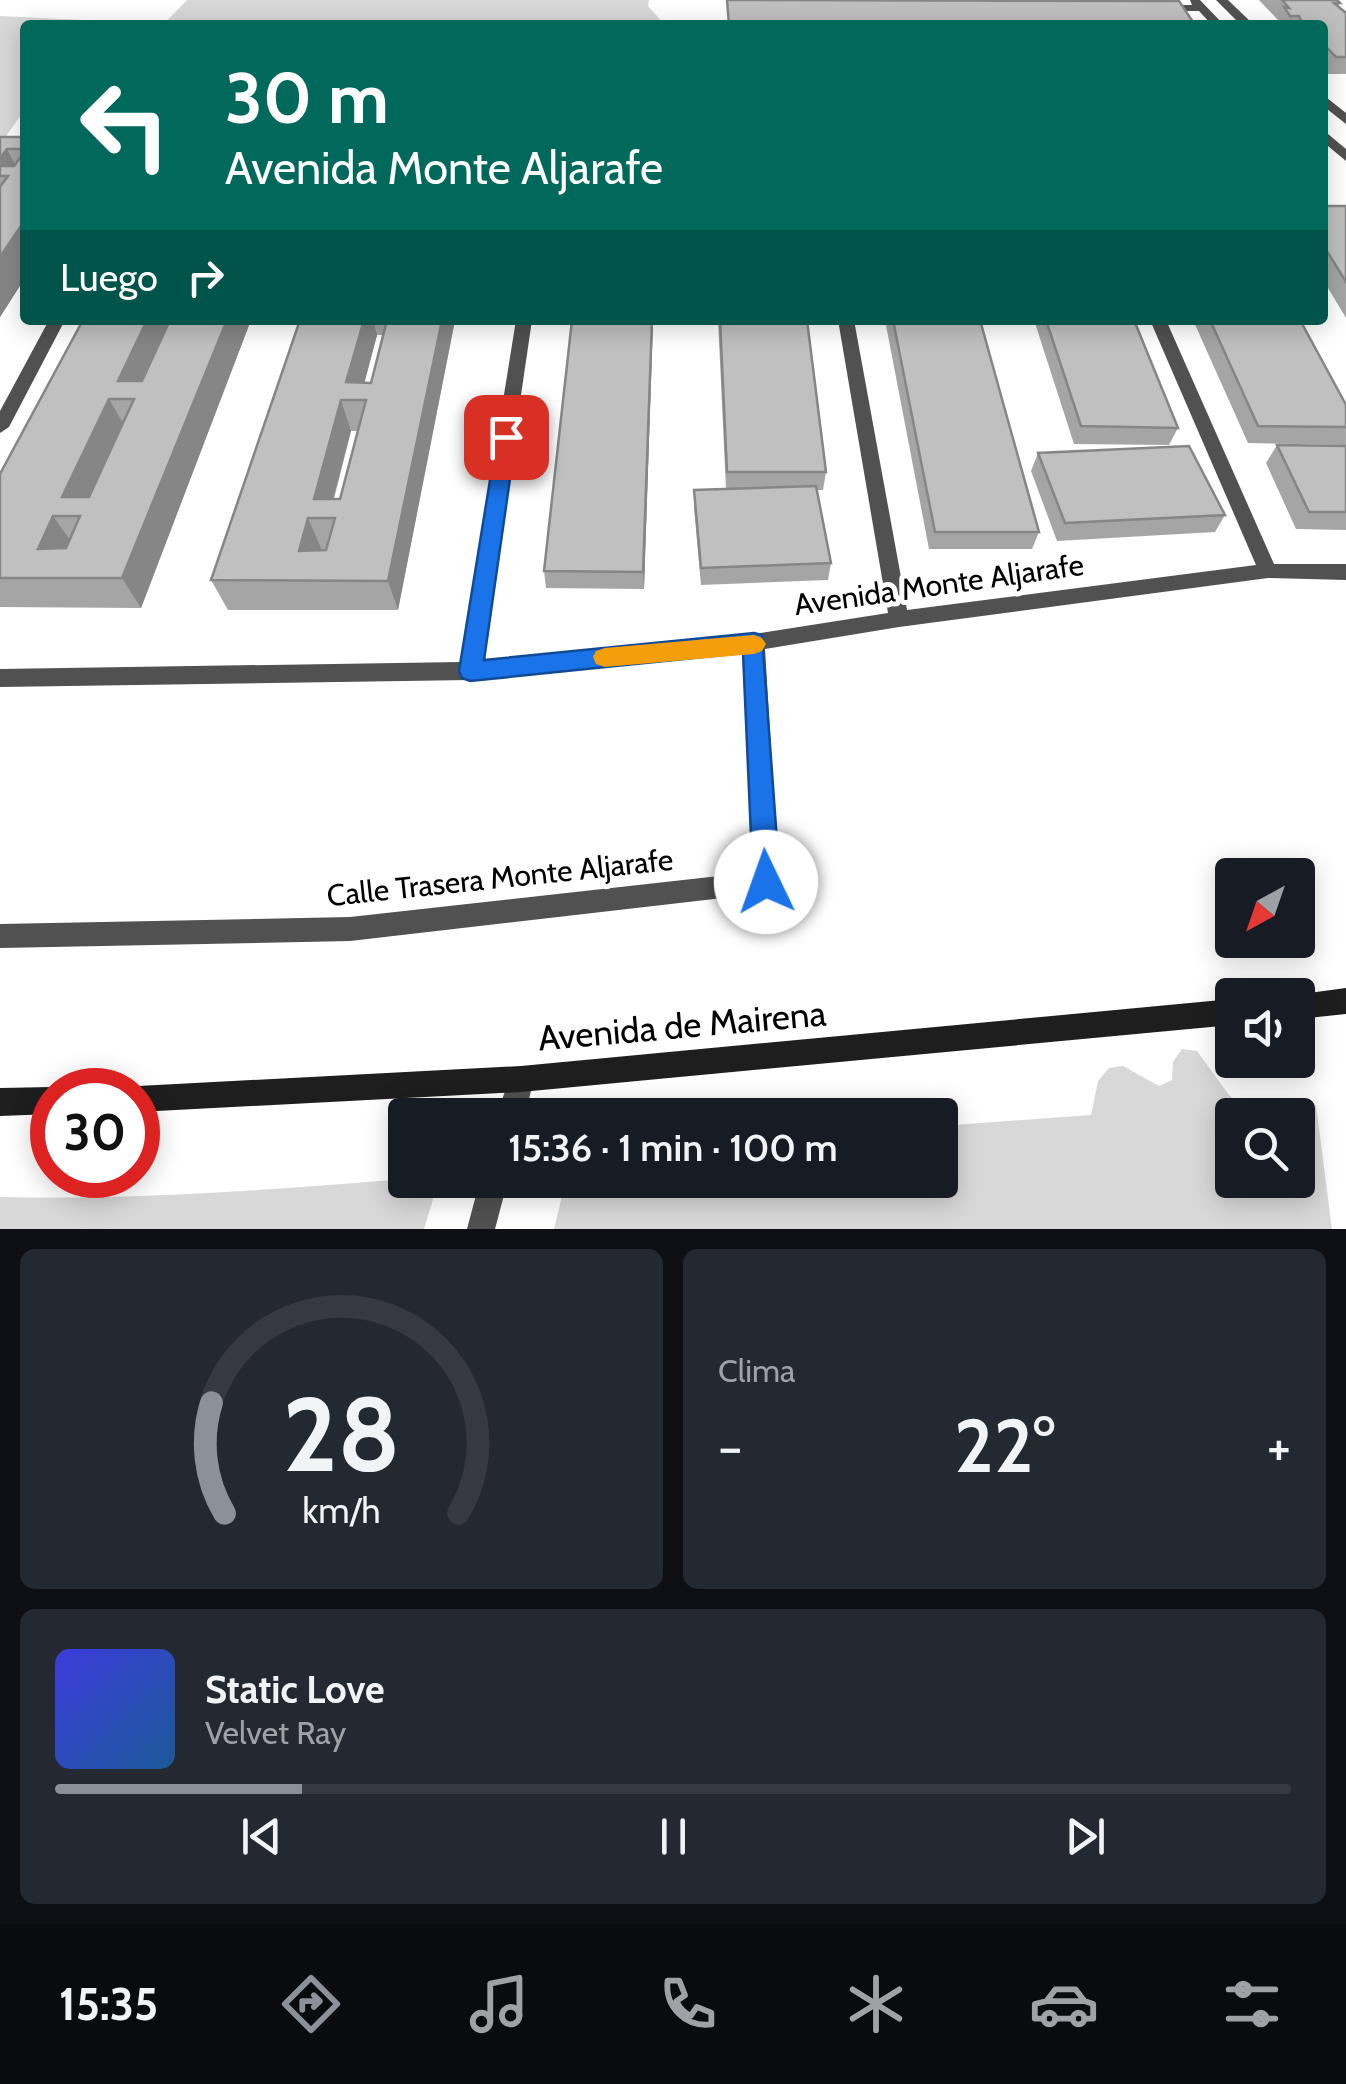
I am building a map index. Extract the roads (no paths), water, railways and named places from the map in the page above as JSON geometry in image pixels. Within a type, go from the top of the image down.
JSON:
[{"type":"street","points":[[1222,0],[1243,20]]},
{"type":"street","points":[[1144,8],[1197,4]]},
{"type":"street","points":[[1328,139],[1346,157]]},
{"type":"street","points":[[0,426],[54,325]]},
{"type":"street","points":[[470,671],[523,325]]},
{"type":"street","points":[[847,325],[899,619]]},
{"type":"street","points":[[1160,325],[1268,571]]},
{"type":"street","name":"Avenida Monte Aljarafe","points":[[0,678],[470,671],[754,642],[1268,571],[1346,572]]},
{"type":"street","name":"Calle Trasera Monte Aljarafe","points":[[0,936],[350,929],[766,882],[754,642]]},
{"type":"street","points":[[1315,1005],[1346,1002]]},
{"type":"street","name":"Avenida de Mairena","points":[[160,1098],[521,1078],[1215,1014]]},
{"type":"street","points":[[516,1098],[521,1078]]},
{"type":"street","points":[[0,1102],[30,1101]]},
{"type":"street","points":[[481,1229],[489,1198]]}]
